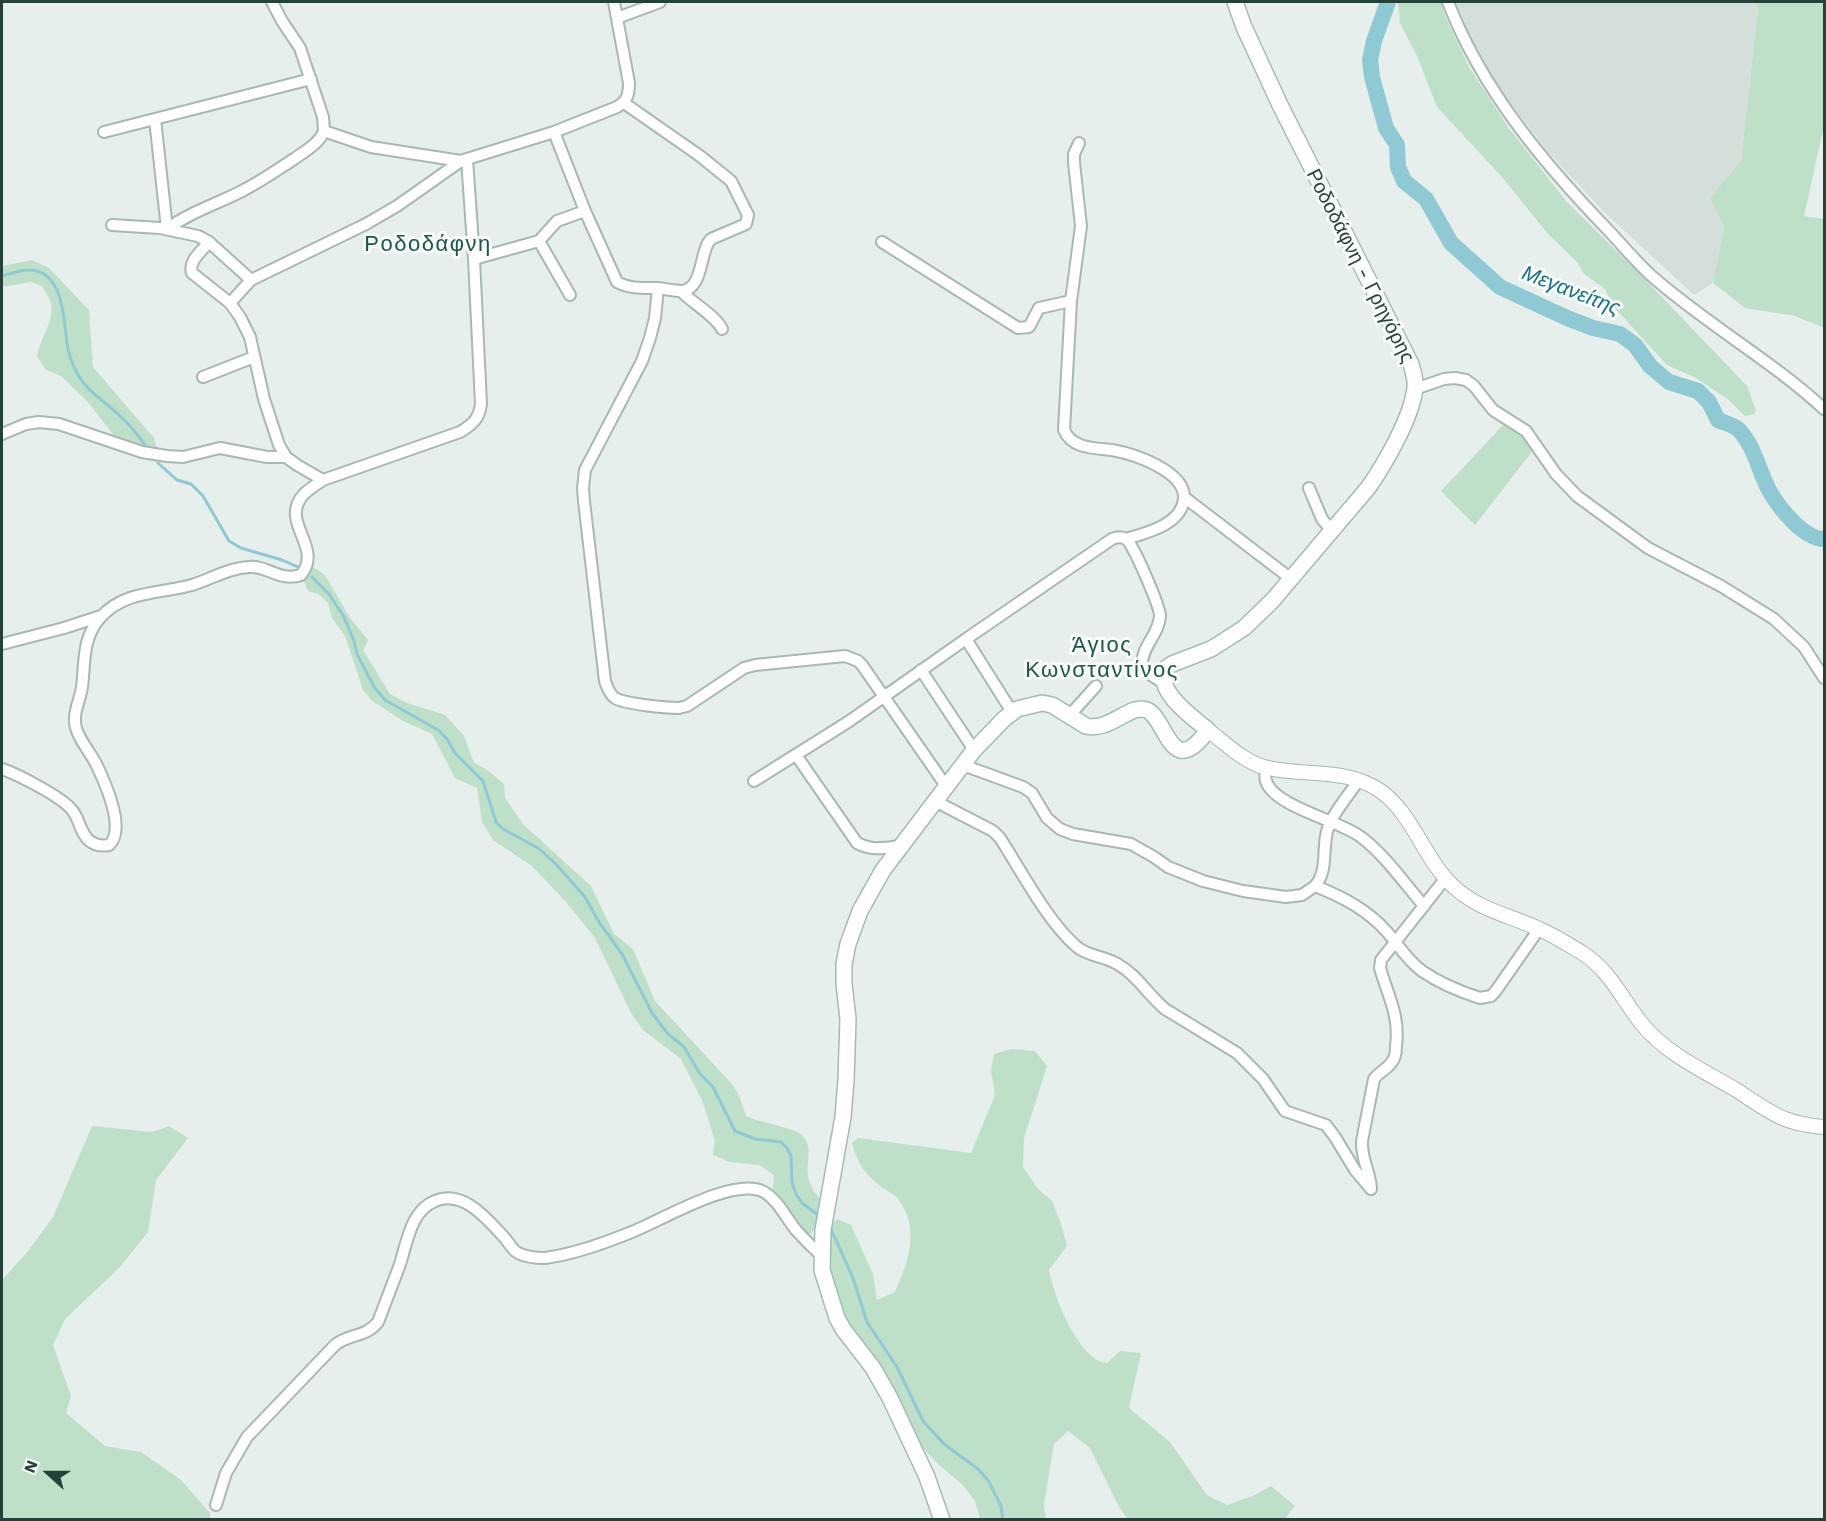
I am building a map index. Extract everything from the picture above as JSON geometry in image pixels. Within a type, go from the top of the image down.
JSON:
[{"type":"main road","name":"Ροδοδάφνη - Γρηγόρης","points":[[1162,682],[1165,669],[1172,664],[1211,649],[1244,628],[1267,607],[1382,468],[1400,432],[1415,389],[1415,377],[1411,364],[1280,105],[1235,2]]},
{"type":"main road","points":[[942,1520],[927,1477],[885,1388],[873,1368],[843,1329],[826,1286],[822,1257],[823,1230],[843,1117],[846,1080],[848,1019],[844,964],[848,944],[860,910],[900,846],[974,750],[1012,712],[1027,705],[1042,703],[1052,705],[1086,726],[1100,727],[1132,711],[1146,710],[1152,713],[1169,742],[1175,747],[1182,749],[1196,746],[1208,730],[1178,704],[1162,682]]},
{"type":"street","points":[[167,229],[182,218],[245,190],[313,146],[321,138],[324,131],[322,117],[300,48],[272,2]]},
{"type":"street","points":[[230,303],[251,280],[366,224],[397,206],[464,160],[554,132],[624,102],[629,95],[630,83],[614,2]]},
{"type":"street","points":[[617,18],[660,2]]},
{"type":"street","points":[[1448,2],[1458,26],[1492,87],[1547,163],[1580,201],[1653,278],[1824,408]]},
{"type":"street","points":[[104,132],[311,79]]},
{"type":"street","points":[[554,132],[585,211],[617,282],[633,288],[681,291],[692,287],[711,239],[746,224],[748,214],[731,181],[691,149],[624,102]]},
{"type":"street","points":[[155,119],[167,229]]},
{"type":"street","points":[[324,131],[371,147],[464,160]]},
{"type":"street","points":[[754,781],[885,695],[1112,539],[1119,537],[1126,539],[1151,531],[1172,520],[1181,508],[1184,497],[1179,482],[1170,473],[1151,462],[1114,450],[1089,448],[1067,437],[1064,430],[1071,301],[1081,226],[1074,163],[1074,154],[1079,143]]},
{"type":"street","points":[[2,770],[18,776],[63,801],[75,814],[83,832],[91,842],[100,846],[110,845],[117,832],[112,806],[98,768],[76,728],[75,719],[82,686],[85,647],[93,626],[101,616],[118,604],[143,593],[189,585],[251,566],[282,577],[301,575],[308,567],[309,558],[296,521],[297,511],[304,494],[323,480],[460,432],[474,424],[480,414],[482,404],[474,259],[464,160]]},
{"type":"street","points":[[474,259],[539,241],[557,221],[585,211]]},
{"type":"street","points":[[112,225],[167,229],[198,236],[209,242],[251,280]]},
{"type":"street","points":[[539,241],[570,295]]},
{"type":"street","points":[[209,242],[192,263],[190,268],[192,273],[230,303],[246,328],[264,399],[279,445],[286,457],[323,480]]},
{"type":"street","points":[[882,242],[1018,328],[1029,327],[1039,308],[1071,301]]},
{"type":"street","points":[[658,288],[655,318],[642,361],[597,444],[583,478],[588,546],[606,687],[616,699],[679,708],[687,706],[744,668],[845,656],[862,665],[946,786]]},
{"type":"street","points":[[681,291],[690,302],[713,318],[722,329]]},
{"type":"street","points":[[203,377],[255,357]]},
{"type":"street","points":[[1415,389],[1444,379],[1455,378],[1474,386],[1493,410],[1526,431],[1556,474],[1577,495],[1648,548],[1721,586],[1774,620],[1804,647],[1824,678]]},
{"type":"street","points":[[2,434],[26,424],[39,422],[59,424],[142,452],[167,456],[183,458],[220,448],[267,457],[286,457]]},
{"type":"street","points":[[1309,488],[1322,519],[1332,531]]},
{"type":"street","points":[[1184,497],[1290,578]]},
{"type":"street","points":[[1126,539],[1134,550],[1160,611],[1158,628],[1143,654],[1142,664],[1148,673],[1162,682]]},
{"type":"street","points":[[2,644],[101,616]]},
{"type":"street","points":[[966,639],[1012,712]]},
{"type":"street","points":[[921,670],[974,750]]},
{"type":"street","points":[[1069,716],[1096,686]]},
{"type":"street","points":[[1208,730],[1242,756],[1264,767],[1334,774],[1359,780],[1379,790],[1393,801],[1445,879],[1460,893],[1484,908],[1539,928],[1581,952],[1606,972],[1641,1024],[1669,1050],[1783,1118],[1806,1125],[1824,1127]]},
{"type":"street","points":[[796,754],[857,843],[866,848],[876,849],[900,846]]},
{"type":"street","points":[[963,765],[1032,793],[1047,818],[1060,829],[1073,834],[1131,844],[1168,867],[1203,882],[1286,897],[1302,895],[1315,886],[1324,871],[1325,837],[1330,822],[1359,780]]},
{"type":"street","points":[[1264,767],[1266,780],[1274,792],[1296,807],[1353,831],[1367,842],[1424,906]]},
{"type":"street","points":[[935,801],[993,831],[1000,838],[1055,923],[1078,949],[1119,965],[1134,975],[1165,1009],[1237,1053],[1263,1079],[1285,1111],[1326,1125],[1355,1170],[1371,1189],[1370,1172],[1364,1162],[1362,1141],[1374,1079],[1379,1072],[1390,1065],[1396,1048],[1398,1022],[1380,969],[1381,960],[1445,879]]},
{"type":"street","points":[[1315,886],[1360,908],[1382,928],[1410,962],[1421,971],[1475,997],[1485,999],[1495,992],[1539,928]]},
{"type":"street","points":[[216,1505],[226,1473],[247,1437],[335,1346],[343,1339],[363,1335],[378,1322],[411,1230],[421,1213],[437,1200],[453,1199],[466,1203],[479,1211],[505,1238],[511,1248],[527,1256],[542,1258],[595,1246],[657,1221],[704,1198],[749,1188],[770,1196],[798,1232],[822,1257]]},
{"type":"shaded area","points":[[1456,2],[1755,2],[1758,8],[1741,160],[1710,198],[1724,226],[1713,283],[1694,295],[1604,212],[1548,152],[1492,79],[1476,51]]},
{"type":"green space","points":[[1398,2],[1441,2],[1445,16],[1469,67],[1508,127],[1567,202],[1640,274],[1747,386],[1756,410],[1754,414],[1745,416],[1729,400],[1694,377],[1667,365],[1613,306],[1605,289],[1584,274],[1577,262],[1548,234],[1502,177],[1437,107],[1417,56],[1400,23]]},
{"type":"green space","points":[[1755,2],[1824,2],[1824,126],[1804,216],[1824,219],[1824,328],[1795,316],[1745,308],[1713,283],[1724,226],[1710,198],[1741,160],[1758,8]]},
{"type":"green space","points":[[32,260],[49,268],[89,310],[93,367],[154,438],[157,450],[115,437],[88,402],[61,376],[46,370],[37,356],[51,317],[49,297],[42,286],[31,282],[2,287],[2,266]]},
{"type":"green space","points":[[1506,422],[1534,449],[1475,525],[1441,491]]},
{"type":"green space","points":[[313,567],[325,575],[350,618],[368,640],[363,650],[390,694],[407,703],[445,715],[464,736],[474,763],[486,769],[504,784],[505,798],[523,824],[591,886],[614,934],[633,949],[655,1001],[731,1083],[739,1095],[746,1116],[797,1132],[806,1140],[809,1179],[821,1200],[819,1224],[811,1234],[805,1234],[772,1194],[774,1175],[759,1165],[730,1162],[713,1155],[715,1141],[702,1100],[681,1059],[643,1030],[631,1013],[595,938],[567,903],[532,866],[493,840],[482,822],[477,788],[455,778],[432,734],[403,721],[371,700],[363,690],[345,636],[332,618],[328,603],[318,594],[308,591],[303,579]]},
{"type":"green space","points":[[1012,1049],[1035,1051],[1047,1066],[1024,1138],[1023,1167],[1038,1189],[1052,1201],[1060,1221],[1067,1246],[1049,1270],[1055,1293],[1071,1330],[1086,1350],[1100,1361],[1107,1363],[1120,1351],[1141,1353],[1129,1408],[1170,1442],[1207,1495],[1227,1505],[1253,1496],[1271,1486],[1295,1506],[1285,1519],[1127,1519],[1090,1448],[1068,1431],[1054,1444],[1044,1504],[1046,1519],[980,1519],[975,1501],[962,1484],[940,1466],[914,1439],[844,1319],[830,1275],[829,1228],[837,1219],[851,1225],[873,1274],[877,1300],[895,1292],[908,1257],[911,1234],[905,1210],[898,1199],[867,1173],[852,1143],[858,1138],[971,1153],[995,1095],[991,1070],[994,1054]]},
{"type":"green space","points":[[92,1126],[152,1132],[169,1126],[188,1138],[156,1180],[148,1232],[119,1268],[65,1319],[53,1345],[71,1396],[66,1413],[105,1446],[141,1452],[181,1480],[210,1513],[210,1519],[2,1519],[2,1280],[29,1250],[53,1217]]},
{"type":"waterway","name":"Μεγανείτης","points":[[1388,2],[1374,41],[1370,60],[1372,77],[1386,128],[1397,145],[1398,167],[1404,181],[1426,199],[1451,243],[1500,287],[1567,318],[1593,328],[1620,334],[1635,345],[1650,366],[1669,382],[1698,391],[1709,402],[1718,420],[1737,428],[1744,437],[1770,492],[1780,507],[1801,529],[1816,538],[1824,539]]},
{"type":"waterway","points":[[2,276],[28,270],[40,272],[49,278],[60,298],[68,348],[78,375],[92,392],[128,423],[145,445]]},
{"type":"waterway","points":[[158,463],[177,480],[191,484],[203,496],[229,541],[241,548],[298,567]]},
{"type":"waterway","points":[[312,577],[329,594],[344,617],[357,654],[374,687],[385,700],[438,730],[447,739],[455,753],[483,781],[496,822],[503,829],[538,848],[555,863],[585,897],[599,922],[622,954],[652,1013],[668,1034],[684,1047],[700,1074],[713,1087],[735,1131],[755,1139],[781,1142],[787,1148],[791,1156],[792,1183],[796,1194],[802,1203],[818,1215]]},
{"type":"waterway","points":[[831,1229],[853,1278],[867,1322],[897,1367],[923,1421],[944,1444],[978,1469],[988,1480],[1001,1506],[1003,1520]]},
{"type":"district","name":"Ροδοδάφνη","points":[[428,245]]},
{"type":"district","name":"Άγιος Κωνσταντίνος","points":[[1102,658]]}]
